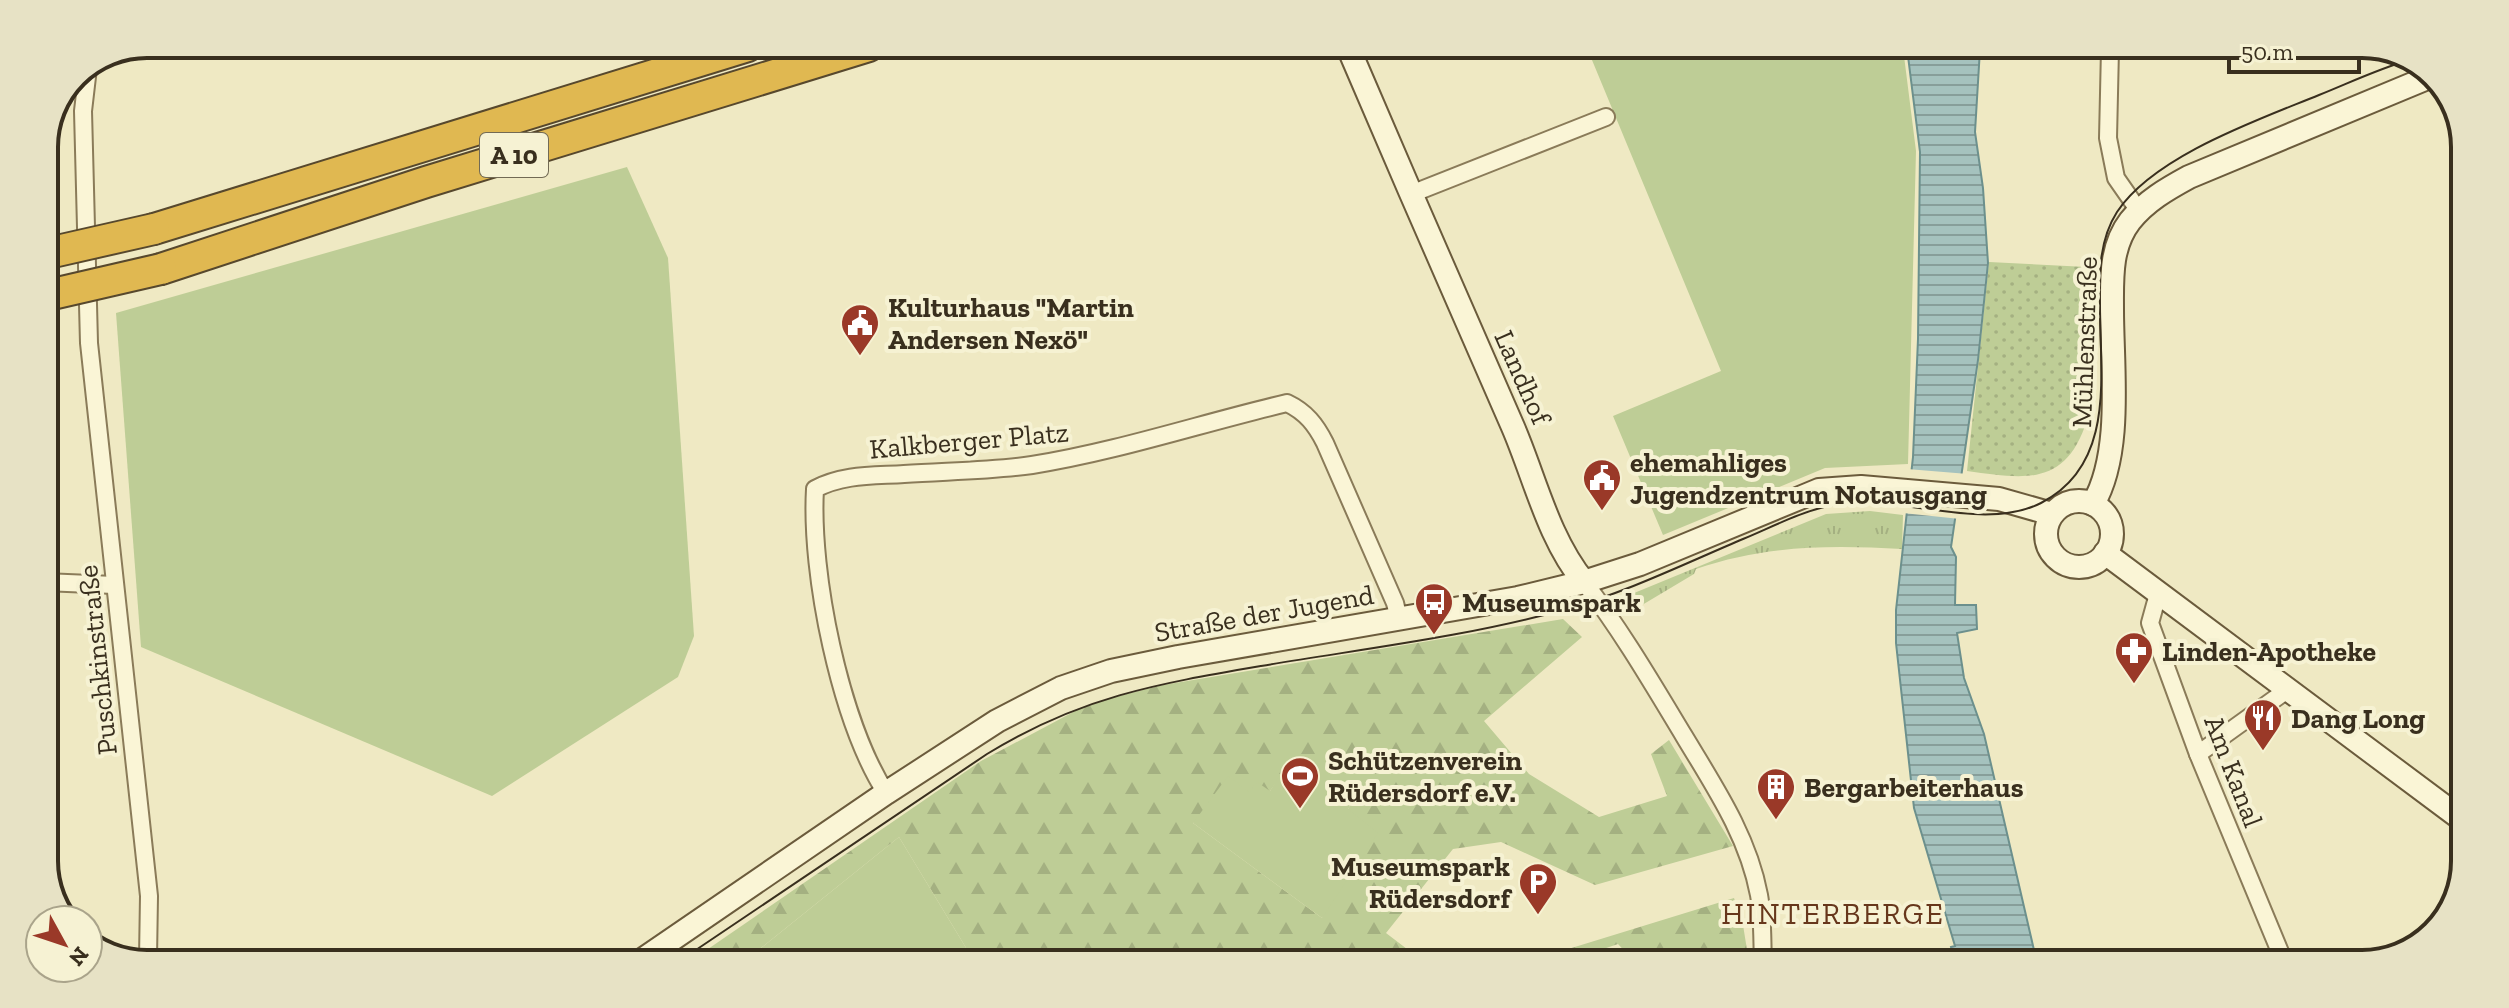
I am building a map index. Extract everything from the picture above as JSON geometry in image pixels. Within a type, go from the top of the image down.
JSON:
[{"type":"highway","name":"A 10","points":[[58,251],[154,229],[709,58]]},
{"type":"highway","name":"A 10","points":[[58,293],[161,269],[426,182],[830,58]]},
{"type":"main road","name":"Landhof","points":[[1353,58],[1521,445],[1563,551],[1584,582]]},
{"type":"main road","points":[[2139,211],[2156,196],[2189,177],[2421,80]]},
{"type":"main road","name":"Mühlenstraße","points":[[2093,504],[2105,479],[2113,419],[2113,262],[2121,236],[2139,211]]},
{"type":"main road","name":"Straße der Jugend","points":[[657,950],[997,721],[1061,688],[1111,671],[1518,598],[1584,582],[1640,564],[1819,490],[1874,487],[1999,499],[2052,514]]},
{"type":"main road","points":[[2071,502],[2093,504],[2107,517],[2111,526],[2110,545],[2098,561],[2078,567],[2059,560],[2052,553],[2046,533],[2052,514],[2071,502]]},
{"type":"main road","points":[[2105,553],[2451,811]]},
{"type":"street","points":[[2110,58],[2108,138],[2116,178],[2139,211]]},
{"type":"street","name":"Puschkinstraße","points":[[86,82],[83,111],[89,343],[149,896],[148,950]]},
{"type":"street","points":[[1411,194],[1606,117]]},
{"type":"street","name":"Kalkberger Platz","points":[[886,793],[864,748],[841,679],[821,595],[813,519],[815,489],[833,480],[855,476],[1000,468],[1072,458],[1287,403],[1299,408],[1316,425],[1395,603],[1399,619]]},
{"type":"street","points":[[1584,582],[1643,668],[1739,833],[1759,897],[1762,950]]},
{"type":"street","points":[[58,583],[114,585]]},
{"type":"street","name":"Am Kanal","points":[[2158,594],[2150,623],[2198,754],[2279,950]]},
{"type":"street","points":[[2198,754],[2287,690]]},
{"type":"green space","points":[[1591,58],[1904,58],[1916,151],[1908,464],[1825,468],[1663,535],[1613,416],[1721,371]]},
{"type":"green space","points":[[627,167],[668,258],[694,636],[678,677],[492,796],[141,647],[116,313]]},
{"type":"green space","points":[[1989,262],[2087,267],[2090,296],[2087,420],[2068,457],[2041,474],[2007,476],[1967,471]]},
{"type":"green space","points":[[1870,511],[1903,515],[1902,549],[1823,547],[1747,555],[1696,569],[1694,574],[1627,614],[1620,604],[1622,598],[1826,514]]},
{"type":"green space","points":[[1563,619],[1582,637],[1484,721],[1529,774],[1599,817],[1667,796],[1651,754],[1669,740],[1733,846],[1595,885],[1501,842],[1453,849],[1386,933],[1408,950],[967,950],[899,837],[758,950],[707,950],[981,761],[1077,710],[1163,685]],"holes":[[[1278,780],[1366,782],[1348,809],[1322,918],[1193,823],[1249,792],[1270,791]]]},
{"type":"green space","points":[[1340,760],[1366,783],[1348,809],[1378,833],[1322,918],[1193,823],[1228,776],[1249,792],[1257,782],[1270,791],[1286,765]]},
{"type":"green space","points":[[899,837],[967,950],[758,950]]},
{"type":"green space","points":[[1734,898],[1747,950],[1624,950],[1618,944],[1600,950],[1565,950]]},
{"type":"water","points":[[1908,58],[1979,58],[1975,132],[1983,188],[1988,263],[1978,360],[1951,547],[1956,557],[1955,605],[1976,605],[1977,629],[1957,633],[1964,678],[1984,734],[2034,950],[1952,950],[1951,947],[1955,946],[1914,808],[1896,643],[1896,610],[1913,457],[1920,152]]},
{"type":"pier","points":[[1907,469],[1968,474],[1960,519],[1903,513]]},
{"type":"tram line","points":[[696,950],[987,754],[1054,719],[1120,695],[1187,679],[1451,635],[1563,610],[1632,587],[1787,520],[1833,505],[1885,504],[1966,514],[1993,514],[2018,511],[2041,503],[2065,486],[2082,466],[2093,442],[2101,389],[2101,258],[2117,212],[2134,192],[2156,174],[2209,142],[2395,65]]},
{"type":"place","name":"Kulturhaus \"Martin Andersen Nexö\"","points":[[860,357]]},
{"type":"place","name":"ehemahliges Jugendzentrum Notausgang","points":[[1602,512]]},
{"type":"place","name":"Museumspark","points":[[1434,636]]},
{"type":"place","name":"Linden-Apotheke","points":[[2134,685]]},
{"type":"place","name":"Dang Long","points":[[2263,752]]},
{"type":"place","name":"Schützenverein Rüdersdorf e.V.","points":[[1300,810]]},
{"type":"place","name":"Bergarbeiterhaus","points":[[1776,821]]},
{"type":"place","name":"Museumspark Rüdersdorf","points":[[1538,916]]},
{"type":"district","name":"HINTERBERGE","points":[[1833,914]]}]
